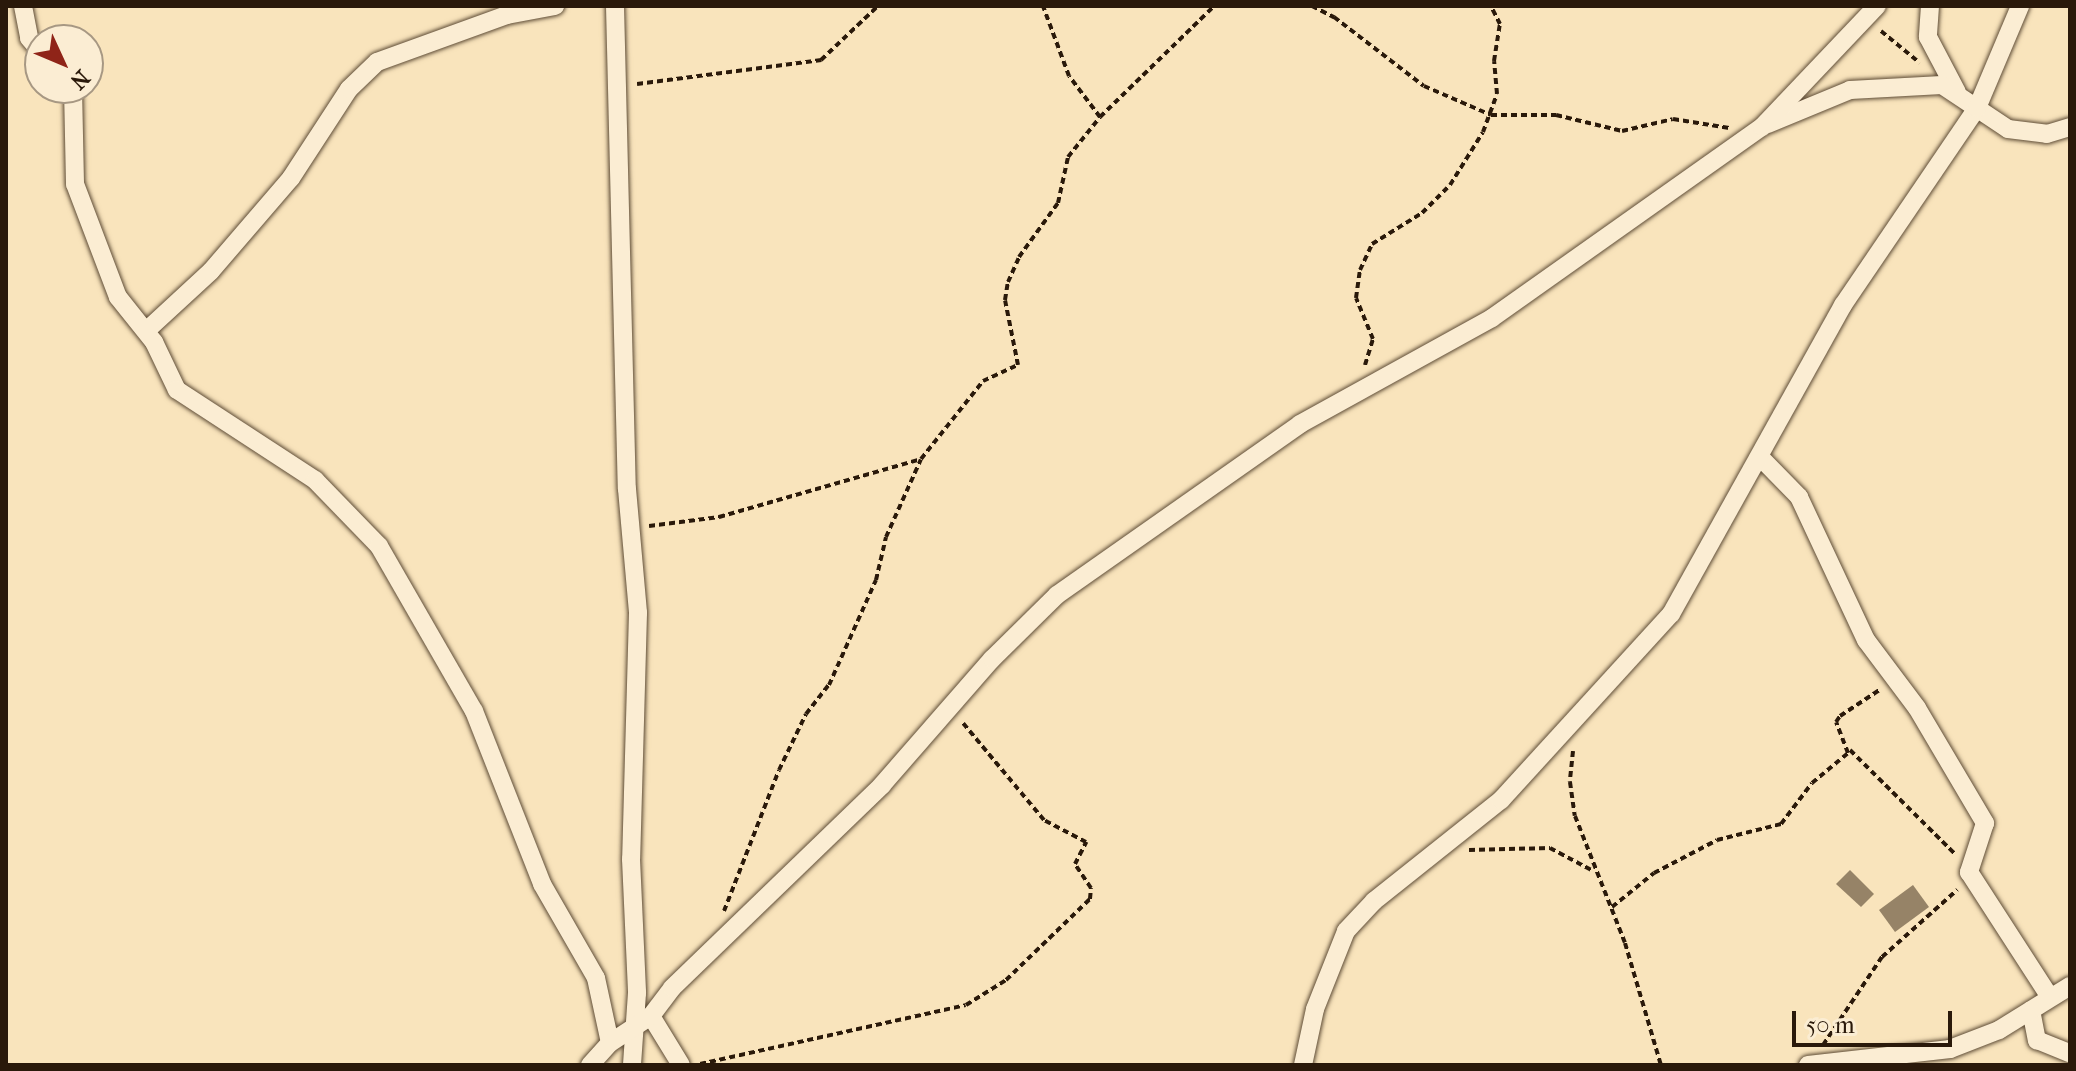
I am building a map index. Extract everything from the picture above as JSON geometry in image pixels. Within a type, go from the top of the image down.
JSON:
[{"type":"street","points":[[146,331],[211,271],[291,178],[349,89],[377,62],[507,15],[555,6]]},
{"type":"street","points":[[1930,6],[1928,37],[1949,89],[2008,129],[2047,134],[2070,142]]},
{"type":"street","points":[[1303,1065],[1315,1009],[1346,931],[1374,901],[1501,800],[1658,634],[1867,266],[1977,108],[2020,6]]},
{"type":"street","points":[[616,7],[631,529],[638,613],[631,859],[635,1029],[632,1065]]},
{"type":"street","points":[[590,1065],[610,1043],[651,1016],[717,944],[882,785],[951,706],[1057,595],[1300,424],[1362,387],[1492,318],[1755,130],[1873,11]]},
{"type":"street","points":[[1755,130],[1850,90],[1949,89]]},
{"type":"street","points":[[73,104],[75,184],[118,297],[146,331],[177,390],[315,480],[379,546],[474,711],[542,884],[596,978],[610,1043]]},
{"type":"street","points":[[2047,134],[2070,127]]},
{"type":"street","points":[[1760,457],[1799,497],[1866,640],[1898,681],[1985,823],[1972,876],[2050,997]]},
{"type":"street","points":[[1810,1065],[1944,1051],[1999,1030],[2070,986]]},
{"type":"street","points":[[2031,1010],[2037,1040],[2070,1053]]},
{"type":"street","points":[[651,1016],[681,1065]]},
{"type":"path","points":[[619,87],[821,60],[878,6]]},
{"type":"path","points":[[1043,6],[1069,76],[1100,117]]},
{"type":"path","points":[[717,944],[726,904],[779,770],[806,714],[829,685],[921,459],[983,381],[1018,365],[1005,300],[1008,282],[1019,257],[1058,203],[1068,157],[1100,117],[1214,6]]},
{"type":"path","points":[[1312,6],[1424,86],[1491,115],[1556,115],[1622,131],[1673,119],[1755,130]]},
{"type":"path","points":[[1362,387],[1373,339],[1356,298],[1360,270],[1372,244],[1422,213],[1450,185],[1491,115],[1500,24],[1491,6]]},
{"type":"path","points":[[1873,11],[1890,42],[1949,89]]},
{"type":"path","points":[[631,529],[719,517],[840,486],[921,459]]},
{"type":"path","points":[[1810,1065],[1882,957],[1972,876],[1941,837],[1850,750],[1837,727],[1840,716],[1898,681]]},
{"type":"path","points":[[697,1065],[966,1005],[1006,980],[1090,899],[1091,888],[1075,864],[1086,842],[1044,820],[981,750],[951,706]]},
{"type":"path","points":[[1575,745],[1572,793],[1593,871],[1612,907],[1661,1065]]},
{"type":"path","points":[[1612,907],[1654,873],[1717,840],[1781,824],[1812,783],[1850,750]]},
{"type":"path","points":[[1439,850],[1550,848],[1593,871]]},
{"type":"building","points":[[1850,870],[1874,894],[1861,907],[1836,884]]},
{"type":"building","points":[[1913,885],[1929,907],[1895,932],[1879,910]]}]
